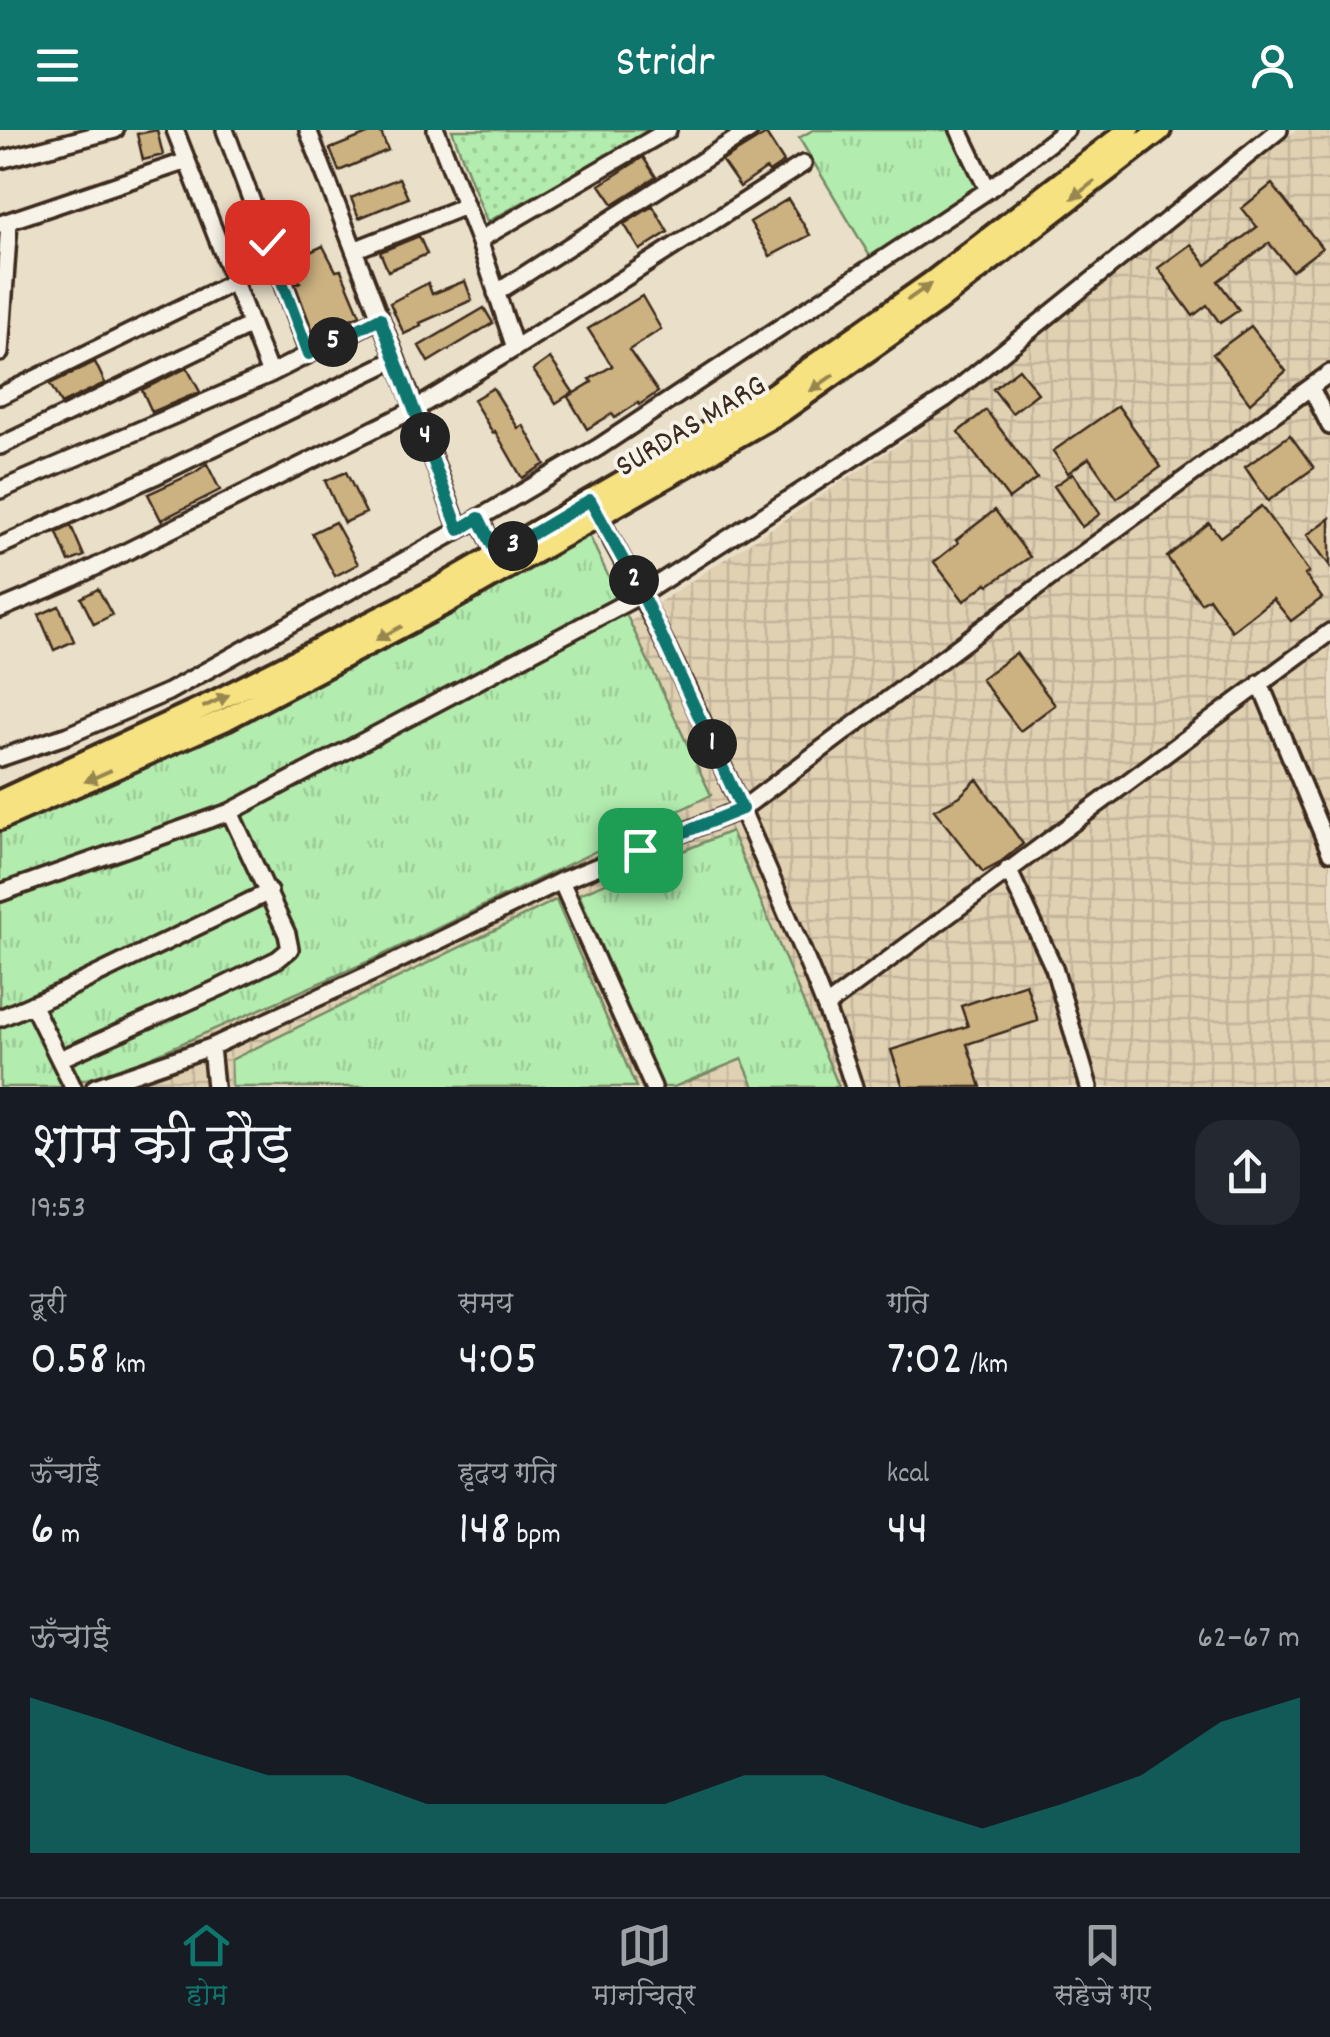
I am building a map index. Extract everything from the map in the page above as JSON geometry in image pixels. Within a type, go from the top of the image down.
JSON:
[{"type":"main road","name":"SURDAS MARG","points":[[0,819],[226,719],[444,604],[772,395],[931,283],[1129,130]]},
{"type":"main road","name":"SURDAS MARG","points":[[0,800],[214,702],[782,411],[938,301],[1160,130]]},
{"type":"street","points":[[0,160],[114,130]]},
{"type":"street","points":[[175,130],[270,374]]},
{"type":"street","points":[[225,130],[309,354]]},
{"type":"street","points":[[308,130],[459,530]]},
{"type":"street","points":[[436,130],[516,348]]},
{"type":"street","points":[[496,293],[750,130]]},
{"type":"street","points":[[959,130],[988,190]]},
{"type":"street","points":[[0,758],[68,736],[168,692],[459,530],[599,447],[988,190],[1065,130]]},
{"type":"street","points":[[0,893],[230,812],[642,594],[946,398],[1279,130]]},
{"type":"street","points":[[479,240],[666,131]]},
{"type":"street","points":[[0,353],[5,223],[187,161]]},
{"type":"street","points":[[0,608],[69,580],[415,408],[803,164]]},
{"type":"street","points":[[354,250],[466,206]]},
{"type":"street","points":[[0,396],[234,282]]},
{"type":"street","points":[[0,490],[270,374],[380,318]]},
{"type":"street","points":[[0,446],[251,324]]},
{"type":"street","points":[[0,546],[396,359]]},
{"type":"street","points":[[95,1087],[212,1047],[561,881],[742,809],[1330,374]]},
{"type":"street","points":[[1311,388],[1330,426]]},
{"type":"street","points":[[595,509],[642,594],[742,809],[836,1029],[854,1087]]},
{"type":"street","points":[[479,518],[497,555]]},
{"type":"street","points":[[826,1006],[1330,632]]},
{"type":"street","points":[[1260,683],[1330,852]]},
{"type":"street","points":[[60,1060],[221,987],[290,949],[269,892],[230,812]]},
{"type":"street","points":[[1008,869],[1054,968],[1089,1087]]},
{"type":"street","points":[[561,881],[653,1087]]},
{"type":"street","points":[[0,1018],[269,892]]},
{"type":"street","points":[[32,1004],[73,1087]]},
{"type":"street","points":[[212,1047],[214,1087]]},
{"type":"shaded area","points":[[1296,130],[1330,130],[1330,1087],[0,1087],[611,634],[916,433]]},
{"type":"green space","points":[[452,130],[649,130],[650,132],[487,222]]},
{"type":"green space","points":[[813,130],[948,130],[984,191],[871,258],[799,138]]},
{"type":"green space","points":[[589,535],[711,795],[374,959],[135,1064],[60,1087],[0,1087],[0,815],[196,739]]},
{"type":"green space","points":[[731,831],[839,1087],[754,1087],[742,1059],[674,1087],[660,1087],[579,894]]},
{"type":"green space","points":[[556,900],[636,1087],[232,1087],[231,1060]]},
{"type":"building","points":[[157,130],[163,155],[143,160],[137,134]]},
{"type":"building","points":[[377,130],[388,150],[339,171],[330,149]]},
{"type":"building","points":[[766,134],[784,162],[740,187],[722,161]]},
{"type":"building","points":[[643,157],[656,177],[613,204],[600,185]]},
{"type":"building","points":[[399,178],[408,198],[359,218],[351,198]]},
{"type":"building","points":[[1272,184],[1322,248],[1292,271],[1269,243],[1218,281],[1239,310],[1220,323],[1207,305],[1193,316],[1158,268],[1191,244],[1206,265],[1257,227],[1242,208]]},
{"type":"building","points":[[788,199],[810,235],[770,256],[750,222]]},
{"type":"building","points":[[653,206],[668,232],[640,250],[624,224]]},
{"type":"building","points":[[419,236],[427,254],[388,271],[380,252]]},
{"type":"building","points":[[323,246],[336,271],[341,270],[360,315],[314,335],[295,284],[300,282],[290,261]]},
{"type":"building","points":[[465,281],[472,300],[404,334],[390,303],[428,283],[432,294]]},
{"type":"building","points":[[642,296],[661,329],[629,350],[658,392],[615,418],[612,414],[587,429],[568,397],[612,366],[588,329]]},
{"type":"building","points":[[484,308],[493,323],[428,362],[419,346]]},
{"type":"building","points":[[1251,326],[1286,371],[1250,403],[1213,354]]},
{"type":"building","points":[[550,358],[573,392],[556,403],[533,370]]},
{"type":"building","points":[[95,362],[105,383],[61,404],[50,384]]},
{"type":"building","points":[[187,368],[200,392],[152,412],[142,390]]},
{"type":"building","points":[[1019,369],[1038,393],[1012,413],[993,389]]},
{"type":"building","points":[[493,388],[518,428],[523,425],[545,464],[522,478],[473,400]]},
{"type":"building","points":[[1118,406],[1161,467],[1117,498],[1089,458],[1068,473],[1053,451]]},
{"type":"building","points":[[986,410],[1037,478],[1009,499],[958,432]]},
{"type":"building","points":[[1290,435],[1314,468],[1268,501],[1245,467]]},
{"type":"building","points":[[207,464],[220,490],[161,520],[148,494]]},
{"type":"building","points":[[346,472],[366,513],[344,523],[325,481]]},
{"type":"building","points":[[1073,473],[1100,514],[1082,527],[1054,486]]},
{"type":"building","points":[[1261,506],[1309,572],[1305,575],[1322,598],[1291,621],[1273,599],[1232,631],[1209,598],[1201,603],[1167,557],[1209,523],[1220,537]]},
{"type":"building","points":[[995,510],[1030,557],[964,601],[934,562]]},
{"type":"building","points":[[1330,518],[1330,566],[1307,535]]},
{"type":"building","points":[[335,522],[358,564],[335,576],[312,533]]},
{"type":"building","points":[[71,526],[84,556],[69,562],[57,533]]},
{"type":"building","points":[[98,589],[112,615],[94,624],[81,598]]},
{"type":"building","points":[[59,606],[74,641],[54,650],[39,615]]},
{"type":"building","points":[[1016,653],[1055,705],[1020,731],[981,679]]},
{"type":"building","points":[[977,779],[1023,844],[983,872],[934,810],[960,796]]},
{"type":"building","points":[[1026,984],[1038,1021],[967,1044],[981,1087],[903,1087],[891,1050],[968,1026],[961,1006]]},
{"type":"route","points":[[267,242],[309,354],[380,318],[459,530],[479,518],[497,555],[590,500],[642,594],[742,809],[640,850]]}]
